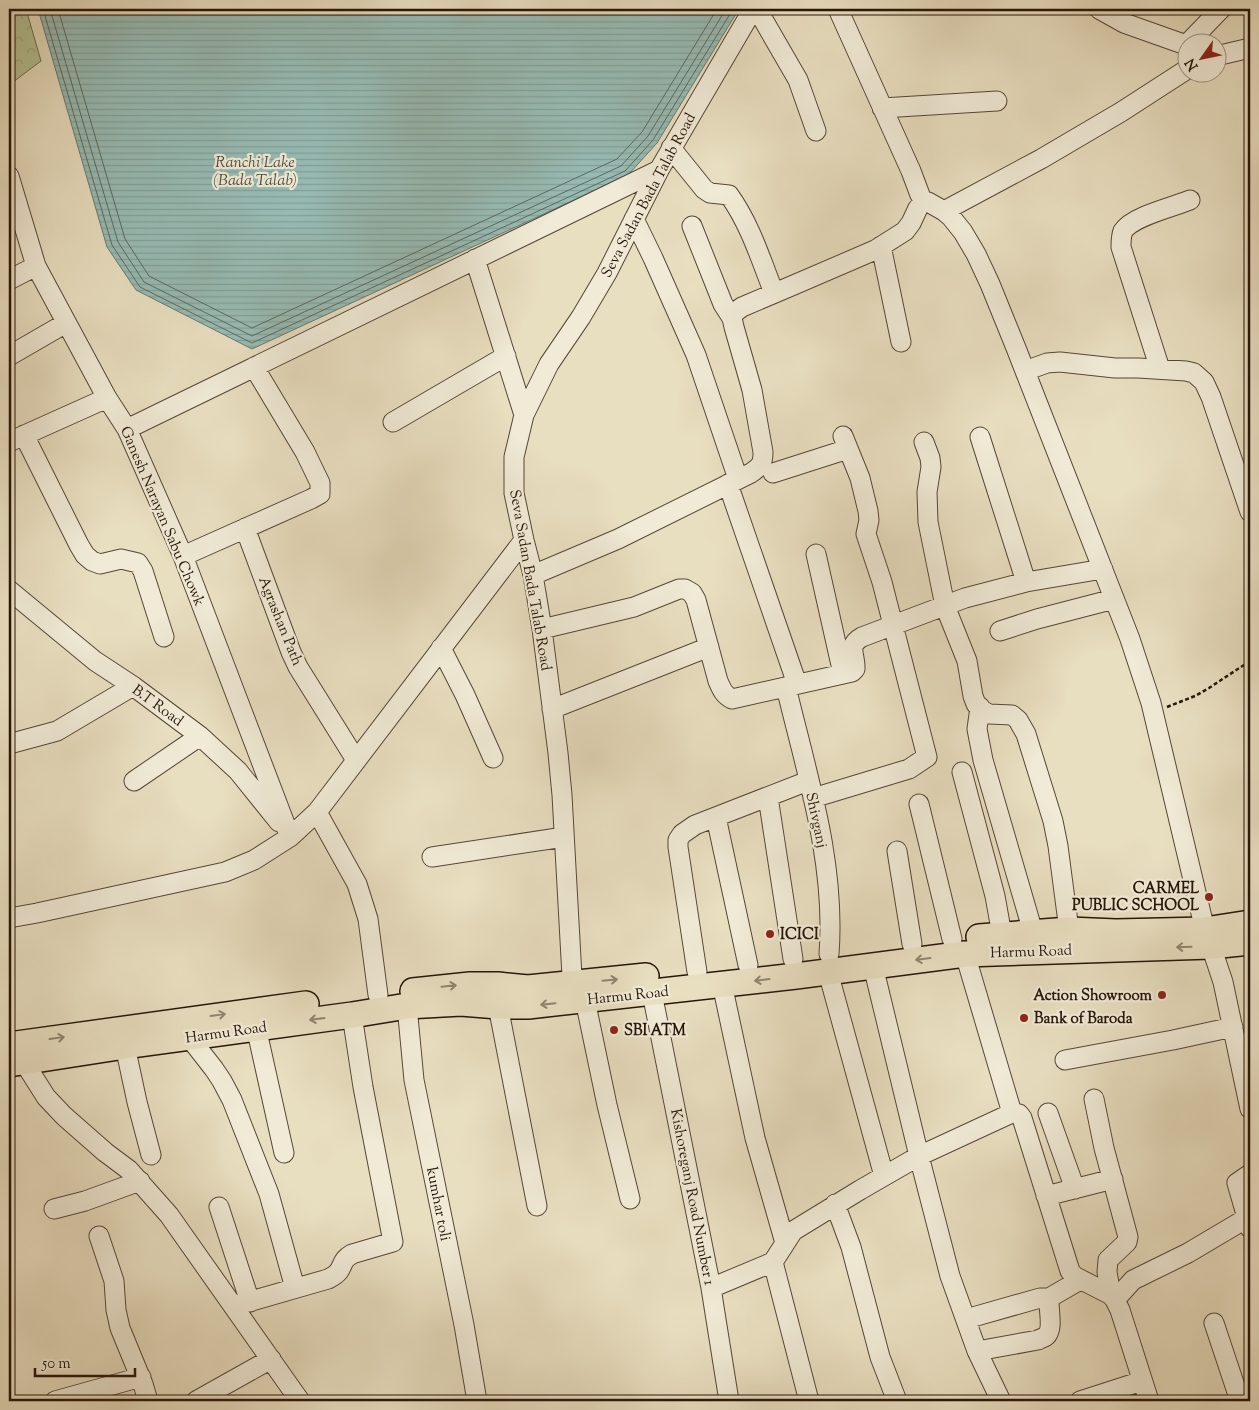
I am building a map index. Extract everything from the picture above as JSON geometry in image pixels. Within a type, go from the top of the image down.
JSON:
[{"type":"main road","name":"Harmu Road","points":[[14,1057],[265,1008],[452,986],[498,985],[577,995],[652,993],[722,984],[912,944],[959,946],[1208,938],[1250,924]]},
{"type":"main road","name":"Harmu Road","points":[[14,1057],[125,1046],[407,1006],[461,1003],[528,1006],[697,972],[793,959],[873,966],[1002,935],[1033,932],[1069,930],[1116,932],[1250,942]]},
{"type":"street","name":"Seva Sadan Bada Talab Road","points":[[630,1199],[577,995],[562,795],[552,709],[533,575],[514,493],[514,457],[524,416],[550,364],[607,273],[658,170],[754,9]]},
{"type":"street","points":[[758,9],[798,80],[816,132]]},
{"type":"street","points":[[838,9],[911,171],[928,204],[952,218],[963,232],[990,284],[1130,639],[1154,712],[1208,938],[1223,982],[1250,1109]]},
{"type":"street","points":[[1099,9],[1124,23],[1176,40]]},
{"type":"street","points":[[1199,32],[1221,9]]},
{"type":"street","points":[[1226,54],[1250,48]]},
{"type":"street","points":[[732,318],[734,312],[742,307],[875,250],[905,230],[928,204],[1041,158],[1121,112],[1176,76]]},
{"type":"street","points":[[882,108],[997,101]]},
{"type":"street","points":[[671,148],[704,189],[710,193],[729,195],[735,203],[745,220],[774,293]]},
{"type":"street","points":[[126,429],[658,170]]},
{"type":"street","name":"Ganesh Narayan Sabu Chowk","points":[[9,176],[36,266],[107,398],[126,429],[183,556],[290,837]]},
{"type":"street","points":[[1160,369],[1121,247],[1122,233],[1129,224],[1139,218],[1190,200]]},
{"type":"street","name":"Shivganj","points":[[634,219],[696,354],[791,686],[811,790],[823,840],[830,906],[829,963],[884,1176]]},
{"type":"street","points":[[533,575],[618,539],[751,473],[763,462],[763,452],[752,390],[732,318],[722,304],[692,226]]},
{"type":"street","points":[[881,246],[901,342]]},
{"type":"street","points":[[476,259],[524,416]]},
{"type":"street","points":[[9,280],[36,266]]},
{"type":"street","points":[[9,356],[66,323]]},
{"type":"street","points":[[393,422],[506,356]]},
{"type":"street","points":[[1025,371],[1047,363],[1071,362],[1116,368],[1160,369],[1194,373],[1204,382],[1211,397],[1250,512]]},
{"type":"street","points":[[183,556],[320,494],[320,483],[305,452],[254,367]]},
{"type":"street","points":[[107,398],[17,438],[85,554],[92,561],[100,564],[121,559],[138,563],[143,571],[164,637]]},
{"type":"street","points":[[980,437],[1026,582]]},
{"type":"street","points":[[697,972],[678,856],[678,840],[682,834],[695,825],[768,797],[811,790],[909,769],[927,757],[882,582],[866,534],[869,520],[860,478],[846,442],[773,473]]},
{"type":"street","points":[[924,442],[930,458],[930,477],[927,492],[928,522],[945,606],[967,661],[976,704],[988,714],[1012,715],[1018,720],[1026,734],[1054,821],[1069,930]]},
{"type":"street","name":"Agrashan Path","points":[[245,528],[298,667],[356,760]]},
{"type":"street","points":[[9,918],[225,872],[254,860],[290,837],[317,812],[524,540]]},
{"type":"street","points":[[816,554],[843,674]]},
{"type":"street","points":[[542,629],[634,607],[685,588],[692,593],[696,600],[718,682],[726,696],[732,699],[852,672],[855,669],[856,663],[853,645],[855,640],[965,598],[1026,582],[1103,569]]},
{"type":"street","name":"B.T Road","points":[[9,590],[95,661],[133,686],[200,736],[238,771],[290,837]]},
{"type":"street","points":[[1000,631],[1037,619],[1114,599]]},
{"type":"street","points":[[552,709],[709,647]]},
{"type":"street","points":[[442,648],[493,758]]},
{"type":"street","points":[[9,744],[57,731],[133,686]]},
{"type":"street","points":[[980,707],[976,729],[983,760],[1033,932]]},
{"type":"street","points":[[134,780],[200,736]]},
{"type":"street","points":[[962,772],[995,896],[1002,935]]},
{"type":"street","points":[[768,797],[793,959]]},
{"type":"street","points":[[919,804],[959,946],[1012,1113]]},
{"type":"street","points":[[317,812],[357,884],[368,919],[378,995]]},
{"type":"street","points":[[716,817],[748,965]]},
{"type":"street","points":[[432,857],[564,837]]},
{"type":"street","points":[[897,851],[912,944]]},
{"type":"street","points":[[873,966],[950,1276],[977,1351],[1001,1401]]},
{"type":"street","points":[[722,984],[755,1138],[785,1243]]},
{"type":"street","name":"Kishoreganj Road Number 1","points":[[652,993],[711,1288],[730,1401]]},
{"type":"street","name":"kumhar toli","points":[[407,1006],[414,1080],[464,1325],[477,1401]]},
{"type":"street","points":[[498,1006],[537,1206]]},
{"type":"street","points":[[242,1304],[328,1279],[339,1271],[346,1257],[393,1242],[363,1087],[352,1015]]},
{"type":"street","points":[[256,1027],[284,1153]]},
{"type":"street","points":[[1065,1060],[1233,1027]]},
{"type":"street","points":[[189,1037],[214,1069],[232,1100],[269,1194],[295,1288]]},
{"type":"street","points":[[125,1046],[151,1155]]},
{"type":"street","points":[[14,1057],[64,1116],[105,1152],[130,1170],[169,1215],[242,1304],[271,1359],[300,1401]]},
{"type":"street","points":[[1094,1099],[1104,1148],[1128,1237],[1127,1242],[1108,1260],[1107,1272],[1113,1297],[1120,1310],[1149,1401]]},
{"type":"street","points":[[711,1288],[773,1262],[793,1231],[835,1204],[919,1156],[1012,1113],[1019,1114],[1022,1118],[1070,1271],[1080,1280],[1113,1297]]},
{"type":"street","points":[[1048,1113],[1076,1189]]},
{"type":"street","points":[[1113,1297],[1133,1280],[1249,1223],[1238,1184],[1250,1174]]},
{"type":"street","points":[[1046,1196],[1113,1179]]},
{"type":"street","points":[[54,1210],[140,1181]]},
{"type":"street","points":[[835,1204],[851,1247],[880,1357],[897,1401]]},
{"type":"street","points":[[219,1207],[242,1304]]},
{"type":"street","points":[[99,1236],[114,1281],[116,1310],[120,1328],[141,1377],[148,1401]]},
{"type":"street","points":[[773,1262],[809,1401]]},
{"type":"street","points":[[966,1318],[1040,1298],[1049,1298],[1080,1280]]},
{"type":"street","points":[[977,1351],[1038,1340],[1046,1336],[1050,1330],[1049,1298]]},
{"type":"street","points":[[1214,1323],[1240,1401]]},
{"type":"street","points":[[196,1401],[271,1359]]},
{"type":"street","points":[[55,1401],[141,1377]]},
{"type":"street","points":[[1080,1401],[1142,1381]]},
{"type":"path","points":[[1154,712],[1195,696],[1250,661]]},
{"type":"green space","points":[[9,9],[26,9],[41,61],[9,85]]},
{"type":"water","name":"Ranchi Lake (Bada Talab)","points":[[38,9],[739,9],[657,143],[628,175],[252,349],[136,290],[107,247]]},
{"type":"place","name":"CARMEL PUBLIC SCHOOL","points":[[1209,897]]},
{"type":"place","name":"ICICI","points":[[770,934]]},
{"type":"place","name":"Action Showroom","points":[[1162,995]]},
{"type":"place","name":"Bank of Baroda","points":[[1024,1018]]},
{"type":"place","name":"SBI ATM","points":[[614,1030]]}]
